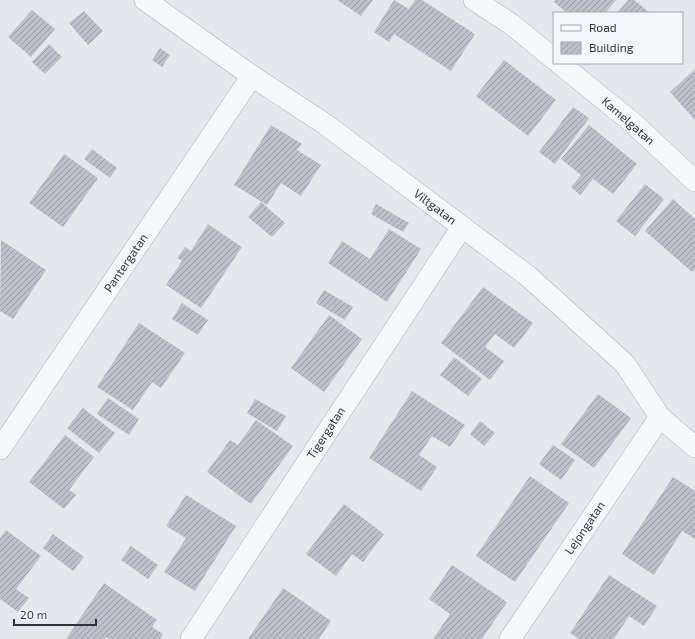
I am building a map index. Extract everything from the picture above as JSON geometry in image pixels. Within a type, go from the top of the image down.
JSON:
[{"type":"street","name":"Viltgatan","points":[[146,0],[252,76],[325,124],[528,276],[625,364],[660,417],[695,447]]},
{"type":"street","points":[[474,0],[511,24],[553,58]]},
{"type":"street","name":"Kamelgatan","points":[[560,64],[633,123],[695,181]]},
{"type":"street","name":"Pantergatan","points":[[0,449],[252,76]]},
{"type":"street","name":"Tigergatan","points":[[190,639],[462,227]]},
{"type":"street","name":"Lejongatan","points":[[510,639],[660,417]]},
{"type":"building","points":[[337,0],[373,0],[361,16]]},
{"type":"building","points":[[394,0],[409,9],[415,0],[422,0],[475,34],[451,71],[394,34],[389,42],[374,32]]},
{"type":"building","points":[[555,0],[616,0],[606,12],[566,12],[554,2]]},
{"type":"building","points":[[628,0],[634,0],[649,12],[618,12]]},
{"type":"building","points":[[32,10],[55,29],[31,57],[8,37]]},
{"type":"building","points":[[84,11],[103,31],[88,45],[69,23]]},
{"type":"building","points":[[49,44],[62,57],[45,74],[32,62]]},
{"type":"building","points":[[160,48],[170,55],[162,67],[152,60]]},
{"type":"building","points":[[504,60],[556,100],[528,136],[476,96]]},
{"type":"building","points":[[695,69],[695,120],[670,92]]},
{"type":"building","points":[[573,107],[589,118],[555,164],[539,152]]},
{"type":"building","points":[[271,125],[302,144],[297,150],[321,165],[301,196],[281,183],[267,205],[234,185]]},
{"type":"building","points":[[589,125],[637,164],[613,194],[593,179],[580,195],[571,187],[581,175],[561,159]]},
{"type":"building","points":[[92,149],[117,168],[110,178],[84,159]]},
{"type":"building","points":[[64,154],[98,178],[63,227],[29,203]]},
{"type":"building","points":[[645,184],[664,199],[635,236],[616,221]]},
{"type":"building","points":[[673,199],[695,219],[695,269],[692,272],[645,231]]},
{"type":"building","points":[[261,202],[285,223],[272,237],[248,217]]},
{"type":"building","points":[[376,204],[409,223],[403,232],[371,214]]},
{"type":"building","points":[[208,224],[242,247],[201,308],[166,285],[182,261],[177,258],[185,247],[191,251]]},
{"type":"building","points":[[389,229],[421,249],[387,302],[328,263],[342,241],[370,259]]},
{"type":"building","points":[[1,240],[46,270],[13,319],[0,311]]},
{"type":"building","points":[[483,287],[533,323],[514,348],[495,334],[485,347],[504,361],[490,380],[441,343]]},
{"type":"building","points":[[324,290],[353,307],[345,320],[316,303]]},
{"type":"building","points":[[182,303],[208,320],[198,335],[172,319]]},
{"type":"building","points":[[329,315],[362,339],[324,392],[291,368]]},
{"type":"building","points":[[139,323],[185,353],[161,388],[152,382],[133,410],[97,387]]},
{"type":"building","points":[[454,357],[482,379],[468,396],[440,375]]},
{"type":"building","points":[[412,391],[465,425],[450,447],[432,436],[419,455],[437,467],[421,491],[369,458]]},
{"type":"building","points":[[598,394],[631,418],[594,468],[561,444]]},
{"type":"building","points":[[108,398],[139,419],[129,435],[97,414]]},
{"type":"building","points":[[255,399],[286,416],[277,431],[247,413]]},
{"type":"building","points":[[83,408],[115,433],[99,453],[67,428]]},
{"type":"building","points":[[256,420],[293,446],[251,504],[207,472],[230,440],[238,445]]},
{"type":"building","points":[[480,421],[495,433],[484,446],[470,434]]},
{"type":"building","points":[[65,435],[94,457],[69,490],[76,495],[64,509],[29,482]]},
{"type":"building","points":[[553,445],[575,460],[561,480],[539,464]]},
{"type":"building","points":[[530,476],[569,503],[515,582],[476,556]]},
{"type":"building","points":[[673,477],[695,491],[695,539],[682,531],[654,575],[622,554]]},
{"type":"building","points":[[186,495],[236,526],[195,591],[164,572],[186,538],[166,526]]},
{"type":"building","points":[[344,504],[384,534],[363,562],[352,554],[336,576],[306,554]]},
{"type":"building","points":[[6,530],[41,556],[16,589],[29,598],[18,612],[0,599],[0,538]]},
{"type":"building","points":[[53,534],[84,557],[73,571],[43,548]]},
{"type":"building","points":[[131,546],[158,565],[148,579],[121,560]]},
{"type":"building","points":[[452,565],[507,602],[482,639],[433,639],[450,614],[429,599]]},
{"type":"building","points":[[609,575],[657,606],[644,626],[629,616],[614,639],[579,639],[570,633]]},
{"type":"building","points":[[104,583],[157,620],[152,627],[163,634],[160,639],[110,639],[106,637],[105,639],[66,639]]},
{"type":"building","points":[[283,588],[331,621],[319,639],[248,639]]}]
